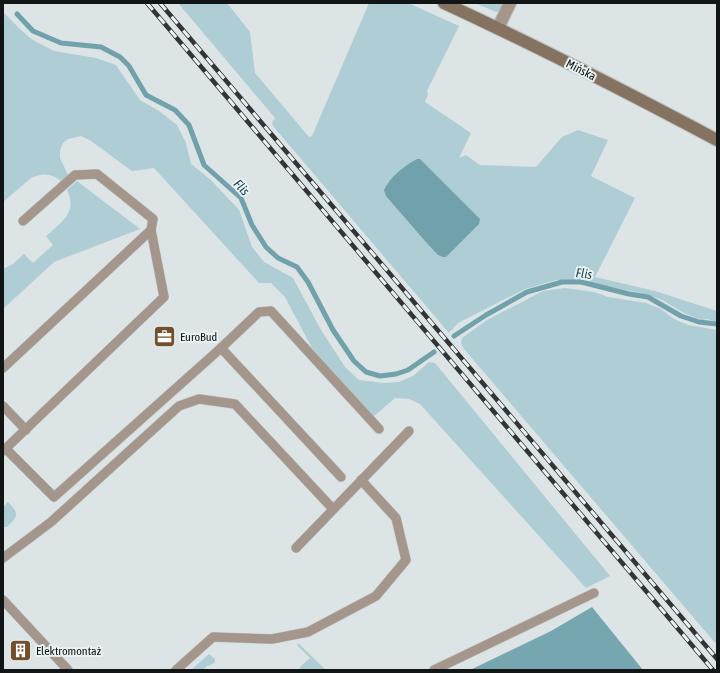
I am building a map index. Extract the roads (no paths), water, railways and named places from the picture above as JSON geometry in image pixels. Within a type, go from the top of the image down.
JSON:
[{"type":"street","name":"Mińska","points":[[444,3],[498,28],[717,140]]},
{"type":"street","points":[[498,28],[510,3]]},
{"type":"lane","points":[[23,221],[75,175],[97,174],[153,219],[151,230],[164,297],[4,450],[54,497],[221,348],[259,312],[271,311],[378,429]]},
{"type":"lane","points":[[3,368],[151,230]]},
{"type":"lane","points":[[221,348],[341,478]]},
{"type":"lane","points":[[3,558],[51,522],[179,406],[199,399],[234,404],[333,509]]},
{"type":"lane","points":[[3,406],[26,430]]},
{"type":"lane","points":[[296,548],[409,431]]},
{"type":"lane","points":[[176,670],[213,637],[272,639],[308,632],[376,596],[406,560],[396,518],[361,480]]},
{"type":"lane","points":[[434,670],[594,593]]},
{"type":"lane","points":[[3,600],[68,670]]},
{"type":"waterway","name":"Flis","points":[[17,14],[33,31],[61,43],[101,47],[120,57],[129,66],[146,95],[175,110],[189,125],[204,165],[241,198],[252,225],[266,247],[278,258],[297,267],[308,282],[333,330],[354,361],[366,372],[380,376],[396,374],[408,370],[434,352]]},
{"type":"waterway","name":"Flis","points":[[454,336],[486,315],[527,292],[562,282],[581,282],[629,294],[648,297],[681,316],[699,322],[717,324]]},
{"type":"railway","points":[[147,3],[713,670]]},
{"type":"railway","points":[[160,3],[717,659]]},
{"type":"place","name":"EuroBud","points":[[165,337]]},
{"type":"place","name":"Elektromontaż","points":[[21,651]]}]
